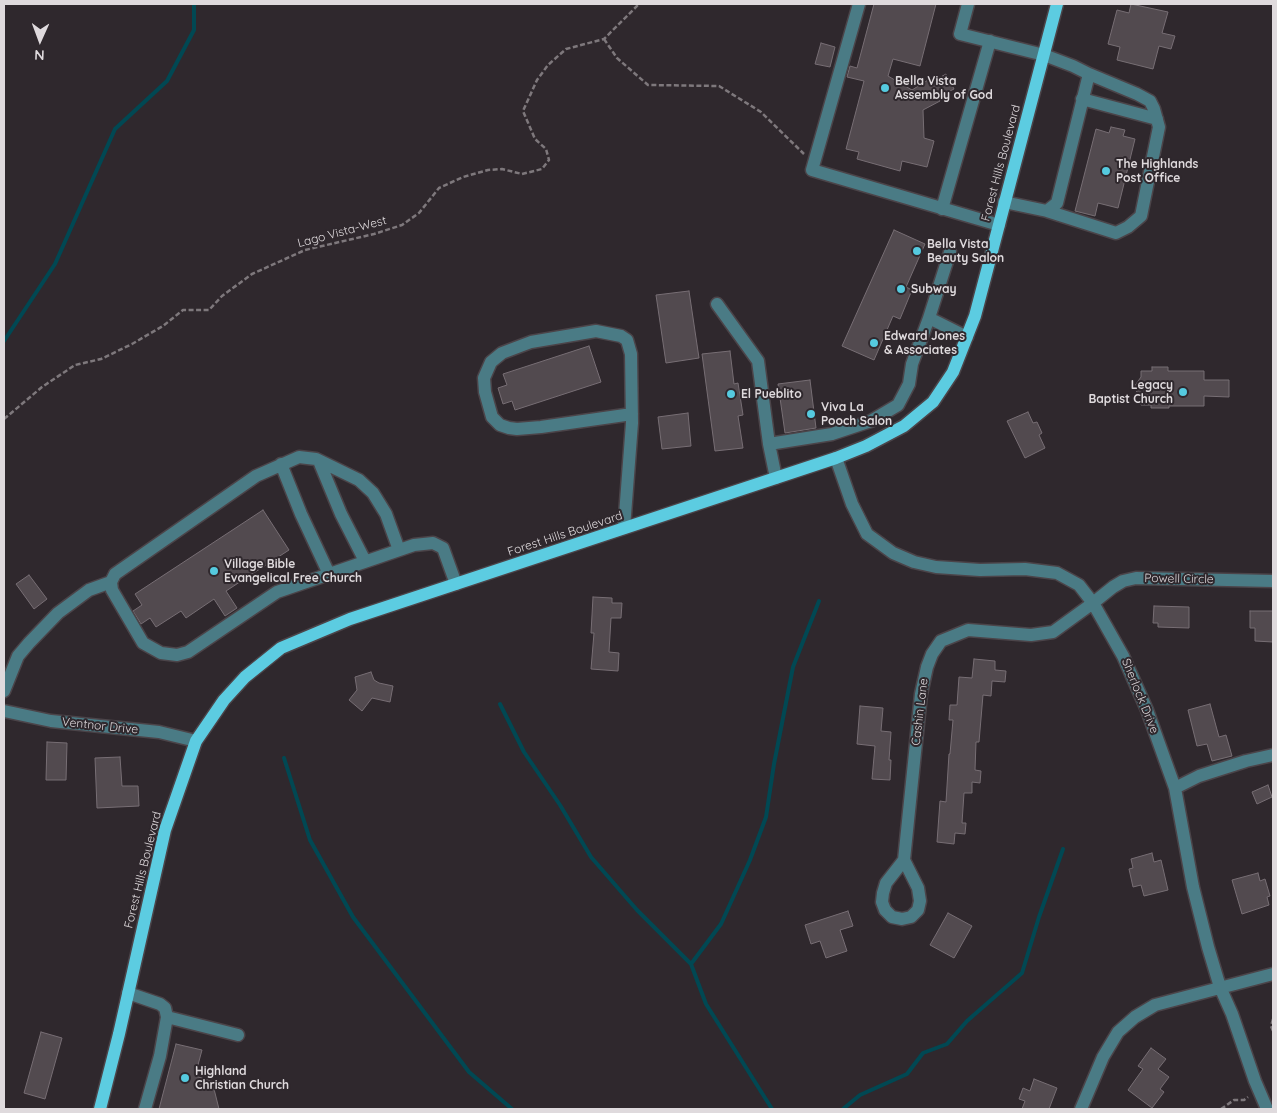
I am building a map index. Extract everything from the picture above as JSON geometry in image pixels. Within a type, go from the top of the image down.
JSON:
[{"type":"main road","name":"Forest Hills Boulevard","points":[[100,1109],[165,830],[196,741],[224,700],[245,676],[281,648],[350,620],[836,458],[866,446],[904,426],[933,402],[953,372],[975,316],[1057,4]]},
{"type":"street","points":[[859,4],[812,170],[999,225]]},
{"type":"street","points":[[968,4],[960,34],[1044,55],[1138,94],[1150,101],[1159,127],[1141,216],[1128,228],[1116,233],[1047,211],[1004,202]]},
{"type":"street","points":[[942,209],[990,41]]},
{"type":"street","points":[[1047,211],[1057,203],[1089,74]]},
{"type":"street","points":[[1082,99],[1157,119]]},
{"type":"street","points":[[768,444],[832,434],[871,421],[898,405],[909,384],[912,364],[950,252]]},
{"type":"street","points":[[718,304],[758,361],[768,444],[776,478]]},
{"type":"street","points":[[929,318],[967,337]]},
{"type":"street","points":[[624,528],[632,414],[631,354],[627,340],[621,336],[596,332],[531,342],[502,354],[491,362],[484,378],[484,392],[492,417],[500,425],[508,428],[541,427],[632,414]]},
{"type":"street","points":[[399,550],[386,514],[373,493],[359,480],[319,461],[299,457],[256,476],[122,569],[115,574],[111,582],[112,590],[143,643],[160,653],[177,655],[188,652],[277,592],[414,545],[433,543],[443,548],[456,584]]},
{"type":"street","name":"Sherlock Drive","points":[[836,458],[852,504],[867,534],[893,553],[914,562],[936,566],[980,570],[1025,569],[1057,573],[1078,585],[1093,603],[1124,656],[1147,710],[1175,788],[1193,887],[1220,987],[1232,1014],[1254,1081],[1267,1109]]},
{"type":"street","points":[[319,461],[341,514],[365,561]]},
{"type":"street","points":[[281,464],[301,514],[329,574]]},
{"type":"street","name":"Powell Circle","points":[[1093,603],[1123,581],[1136,578],[1273,581]]},
{"type":"street","points":[[4,692],[18,656],[28,643],[58,613],[89,590],[111,582]]},
{"type":"street","name":"Cashin Lane","points":[[904,860],[921,694],[927,667],[941,641],[968,630],[1031,635],[1053,632],[1093,603]]},
{"type":"street","name":"Ventnor Drive","points":[[4,711],[51,721],[159,732],[196,741]]},
{"type":"street","points":[[1175,788],[1199,776],[1246,761],[1273,755]]},
{"type":"street","points":[[1081,1109],[1103,1057],[1118,1032],[1135,1017],[1155,1005],[1273,974]]},
{"type":"street","points":[[128,993],[160,1004],[165,1008],[167,1017],[160,1056],[145,1109]]},
{"type":"street","points":[[167,1017],[238,1035]]},
{"type":"path","name":"Lago Vista-West","points":[[4,419],[42,387],[76,365],[102,359],[132,344],[163,326],[183,310],[209,310],[222,296],[252,274],[305,250],[374,234],[402,225],[419,213],[439,188],[464,177],[488,170],[502,169],[522,174],[542,169],[548,160],[546,149],[535,139],[523,111],[537,80],[548,65],[566,50],[604,39],[639,4]]},
{"type":"path","points":[[604,39],[617,58],[648,85],[719,86],[761,112],[814,164]]},
{"type":"path","points":[[1273,1019],[1271,1026],[1273,1031]]},
{"type":"path","points":[[1221,1109],[1234,1100],[1244,1100],[1253,1094]]},
{"type":"building","name":"Bella Vista Assembly of God","points":[[874,4],[936,4],[920,66],[893,59],[888,76],[912,90],[928,80],[930,83],[946,74],[954,89],[938,97],[940,101],[923,110],[924,138],[934,141],[927,167],[902,161],[900,171],[857,159],[859,152],[846,149],[864,81],[847,77],[850,66],[857,68]]},
{"type":"building","points":[[1131,4],[1168,12],[1162,33],[1175,36],[1171,49],[1159,46],[1153,69],[1117,60],[1120,47],[1108,44],[1117,10],[1129,13]]},
{"type":"building","points":[[821,43],[835,47],[830,67],[815,64]]},
{"type":"building","name":"The Highlands Post Office","points":[[1111,127],[1125,130],[1123,136],[1135,139],[1118,208],[1098,203],[1095,216],[1075,211],[1096,129],[1109,133]]},
{"type":"building","points":[[894,230],[925,244],[906,287],[912,290],[900,319],[893,316],[874,360],[842,346]]},
{"type":"building","points":[[689,291],[699,358],[666,363],[656,295]]},
{"type":"building","points":[[589,346],[601,382],[515,410],[512,401],[503,404],[498,388],[507,385],[503,374]]},
{"type":"building","points":[[730,351],[734,384],[738,383],[743,415],[738,416],[743,448],[715,451],[702,354]]},
{"type":"building","name":"Legacy Baptist Church","points":[[1152,367],[1168,367],[1168,371],[1204,371],[1204,380],[1229,380],[1229,397],[1204,396],[1204,406],[1151,408],[1151,405],[1141,405],[1140,397],[1134,387],[1141,377],[1141,371],[1152,371]]},
{"type":"building","points":[[810,380],[816,428],[785,433],[778,384]]},
{"type":"building","points":[[1028,412],[1033,423],[1037,422],[1042,433],[1039,435],[1045,448],[1025,458],[1007,421]]},
{"type":"building","points":[[688,413],[691,446],[662,449],[658,417]]},
{"type":"building","name":"Village Bible Evangelical Free Church","points":[[263,510],[289,550],[226,591],[237,608],[225,616],[214,599],[186,618],[181,611],[156,627],[150,618],[141,624],[133,611],[142,605],[135,594]]},
{"type":"building","points":[[29,575],[47,599],[34,609],[16,584]]},
{"type":"building","points":[[593,597],[612,598],[612,603],[622,603],[621,618],[611,618],[609,652],[619,653],[618,671],[591,669],[594,633],[591,633]]},
{"type":"building","points":[[1154,606],[1189,607],[1189,628],[1158,627],[1158,623],[1153,623]]},
{"type":"building","points":[[1250,611],[1273,611],[1273,642],[1255,641],[1255,628],[1250,628]]},
{"type":"building","points":[[974,659],[995,661],[995,670],[1006,671],[1005,682],[992,681],[991,696],[983,695],[979,742],[976,742],[975,770],[981,771],[980,783],[972,782],[972,793],[964,793],[962,823],[966,823],[965,834],[955,833],[954,844],[937,842],[940,801],[946,802],[953,720],[949,720],[950,705],[957,705],[959,677],[972,678]]},
{"type":"building","points":[[371,672],[374,680],[393,686],[390,702],[372,698],[362,711],[349,700],[357,690],[355,677]]},
{"type":"building","points":[[1210,704],[1219,737],[1226,735],[1232,756],[1212,761],[1207,744],[1197,746],[1188,710]]},
{"type":"building","points":[[860,706],[883,708],[881,731],[891,732],[890,780],[872,779],[875,746],[857,744]]},
{"type":"building","points":[[47,742],[67,743],[66,780],[46,780]]},
{"type":"building","points":[[120,757],[122,786],[138,786],[139,806],[97,808],[95,758]]},
{"type":"building","points":[[1268,785],[1272,797],[1257,804],[1252,792]]},
{"type":"building","points":[[1152,853],[1154,862],[1161,860],[1168,890],[1144,896],[1141,885],[1133,887],[1129,869],[1133,868],[1131,859]]},
{"type":"building","points":[[1258,873],[1260,881],[1265,879],[1270,896],[1267,897],[1269,905],[1242,914],[1232,880]]},
{"type":"building","points":[[848,911],[853,926],[840,930],[847,951],[826,958],[820,941],[811,944],[805,925]]},
{"type":"building","points":[[948,913],[972,926],[954,958],[930,945]]},
{"type":"building","points":[[41,1032],[62,1038],[45,1099],[24,1093]]},
{"type":"building","name":"Highland Christian Church","points":[[176,1044],[202,1050],[195,1076],[212,1081],[219,1109],[159,1109]]},
{"type":"building","points":[[1151,1048],[1166,1059],[1158,1069],[1169,1077],[1160,1089],[1164,1092],[1152,1108],[1128,1090],[1143,1069],[1138,1066]]},
{"type":"building","points":[[1034,1079],[1057,1088],[1049,1109],[1022,1109],[1025,1101],[1019,1099],[1023,1088],[1030,1091]]},
{"type":"waterway","points":[[4,341],[55,264],[115,129],[167,81],[194,30],[194,4]]},
{"type":"waterway","points":[[691,964],[721,924],[750,860],[766,817],[774,764],[793,667],[819,601]]},
{"type":"waterway","points":[[500,704],[524,752],[560,805],[591,857],[637,910],[691,964],[706,1004],[772,1109]]},
{"type":"waterway","points":[[284,758],[310,840],[353,917],[469,1072],[512,1109]]},
{"type":"waterway","points":[[843,1109],[860,1095],[907,1074],[923,1053],[947,1044],[967,1021],[1022,973],[1063,849]]},
{"type":"place","name":"Bella Vista Assembly of God","points":[[885,88]]},
{"type":"place","name":"The Highlands Post Office","points":[[1106,171]]},
{"type":"place","name":"Bella Vista Beauty Salon","points":[[917,251]]},
{"type":"place","name":"Subway","points":[[901,289]]},
{"type":"place","name":"Edward Jones & Associates","points":[[874,343]]},
{"type":"place","name":"Legacy Baptist Church","points":[[1183,392]]},
{"type":"place","name":"El Pueblito","points":[[731,394]]},
{"type":"place","name":"Viva La Pooch Salon","points":[[811,414]]},
{"type":"place","name":"Village Bible Evangelical Free Church","points":[[214,571]]},
{"type":"place","name":"Highland Christian Church","points":[[185,1078]]}]
